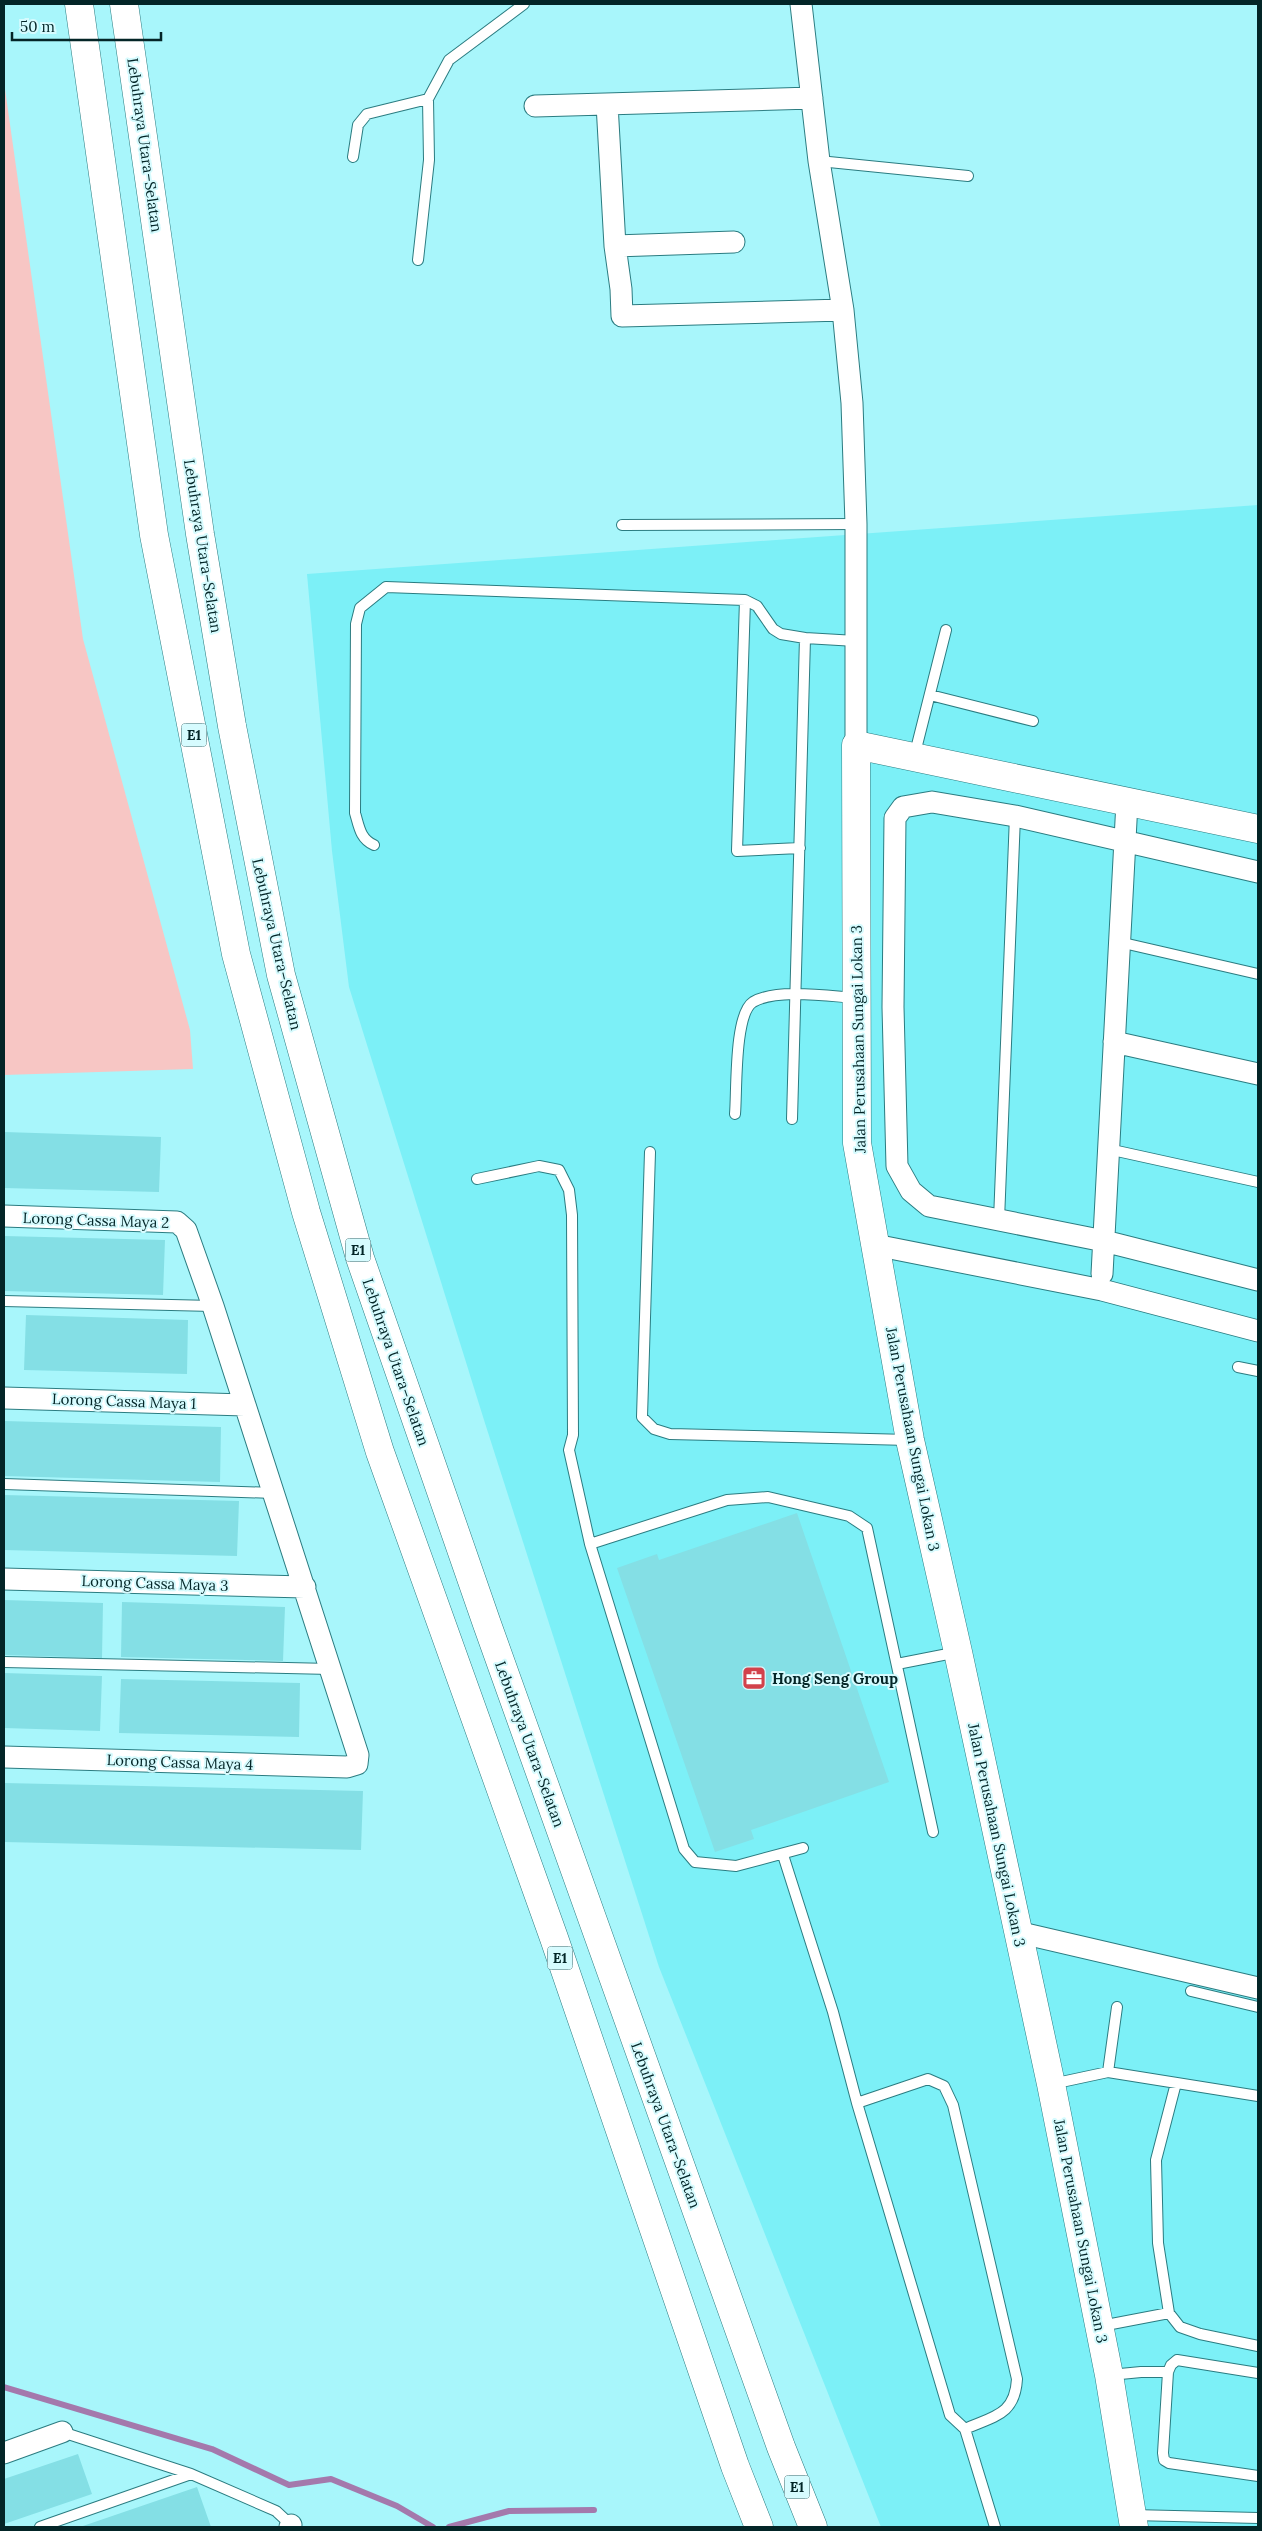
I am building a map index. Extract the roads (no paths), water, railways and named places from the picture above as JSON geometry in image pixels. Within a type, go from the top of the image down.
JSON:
[{"type":"main road","name":"E1","points":[[79,4],[154,535],[236,954],[306,1212],[380,1452],[550,1929],[735,2466],[759,2527]]},
{"type":"main road","name":"Lebuhraya Utara–Selatan","points":[[124,4],[200,534],[232,726],[281,975],[360,1258],[493,1643],[781,2447],[813,2527]]},
{"type":"main road","points":[[856,744],[1258,829]]},
{"type":"main road","name":"Jalan Perusahaan Sungai Lokan 3","points":[[856,744],[857,1143],[910,1440],[958,1652],[1016,1932],[1051,2084],[1100,2326],[1133,2521]]},
{"type":"main road","points":[[735,2466],[754,2527]]},
{"type":"street","points":[[801,4],[819,161],[843,310],[852,403],[856,524],[856,744]]},
{"type":"street","points":[[535,106],[812,98]]},
{"type":"street","points":[[607,104],[615,246],[621,289],[622,316],[843,310]]},
{"type":"street","points":[[615,246],[734,242]]},
{"type":"street","points":[[1258,872],[1015,816],[932,802],[904,807],[895,818],[893,1007],[897,1166],[911,1190],[929,1206],[1104,1241],[1258,1280]]},
{"type":"street","points":[[1102,1282],[1127,802]]},
{"type":"street","points":[[1114,1042],[1258,1074]]},
{"type":"street","name":"Lorong Cassa Maya 2","points":[[4,1216],[177,1222],[186,1230],[213,1306]]},
{"type":"street","points":[[875,1245],[1102,1282],[1258,1331]]},
{"type":"street","points":[[213,1306],[331,1669]]},
{"type":"street","name":"Lorong Cassa Maya 1","points":[[4,1398],[245,1404]]},
{"type":"street","name":"Lorong Cassa Maya 3","points":[[4,1579],[305,1587]]},
{"type":"street","name":"Lorong Cassa Maya 4","points":[[4,1757],[347,1767],[357,1764],[358,1755],[331,1669]]},
{"type":"street","points":[[1016,1932],[1258,1988]]},
{"type":"street","points":[[4,2453],[62,2432]]},
{"type":"lane","points":[[418,260],[429,160],[428,99],[449,60],[524,4]]},
{"type":"lane","points":[[353,158],[358,124],[367,114],[428,99]]},
{"type":"lane","points":[[819,161],[968,176]]},
{"type":"lane","points":[[622,525],[856,524]]},
{"type":"lane","points":[[374,845],[366,842],[360,832],[355,813],[356,624],[360,608],[386,587],[745,600],[757,606],[767,623],[781,634],[805,638],[856,640]]},
{"type":"lane","points":[[745,600],[737,851],[800,848]]},
{"type":"lane","points":[[914,757],[946,630]]},
{"type":"lane","points":[[792,1120],[805,638]]},
{"type":"lane","points":[[930,695],[1033,721]]},
{"type":"lane","points":[[999,1220],[1015,816]]},
{"type":"lane","points":[[1119,942],[1258,974]]},
{"type":"lane","points":[[735,1114],[741,1026],[746,1010],[753,1002],[775,995],[856,998]]},
{"type":"lane","points":[[1108,1149],[1258,1182]]},
{"type":"lane","points":[[650,1152],[642,1417],[654,1429],[670,1434],[910,1440]]},
{"type":"lane","points":[[477,1179],[539,1166],[559,1170],[569,1190],[572,1215],[573,1426],[569,1450],[576,1491],[590,1544],[684,1849],[695,1862],[707,1865],[736,1866],[783,1855],[803,1848]]},
{"type":"lane","points":[[4,1301],[213,1306]]},
{"type":"lane","points":[[1238,1366],[1258,1371]]},
{"type":"lane","points":[[4,1484],[274,1493]]},
{"type":"lane","points":[[590,1544],[727,1500],[768,1497],[849,1516],[867,1528],[932,1832]]},
{"type":"lane","points":[[897,1664],[958,1652]]},
{"type":"lane","points":[[4,1662],[331,1669]]},
{"type":"lane","points":[[783,1855],[833,2012],[857,2102],[950,2415],[965,2429],[996,2527]]},
{"type":"lane","points":[[1191,1991],[1258,2007]]},
{"type":"lane","points":[[1108,2072],[1117,2007]]},
{"type":"lane","points":[[1051,2084],[1108,2072],[1258,2096]]},
{"type":"lane","points":[[857,2102],[928,2079],[944,2086],[953,2105],[1017,2379],[1016,2396],[1005,2411],[965,2429]]},
{"type":"lane","points":[[1176,2083],[1156,2160],[1158,2243],[1169,2313],[1180,2327],[1200,2334],[1258,2346]]},
{"type":"lane","points":[[1100,2326],[1169,2313]]},
{"type":"lane","points":[[1258,2373],[1177,2360],[1171,2365],[1168,2372],[1164,2460],[1169,2463],[1258,2476]]},
{"type":"lane","points":[[1109,2375],[1168,2372]]},
{"type":"lane","points":[[62,2432],[191,2474],[276,2511],[291,2526]]},
{"type":"lane","points":[[40,2527],[191,2474]]},
{"type":"lane","points":[[1133,2521],[1183,2514],[1258,2518]]},
{"type":"waterway","points":[[4,2387],[212,2449],[289,2485],[331,2479],[397,2506],[433,2527]]},
{"type":"waterway","points":[[449,2527],[509,2511],[594,2510]]},
{"type":"place","name":"Hong Seng Group","points":[[754,1678]]}]
